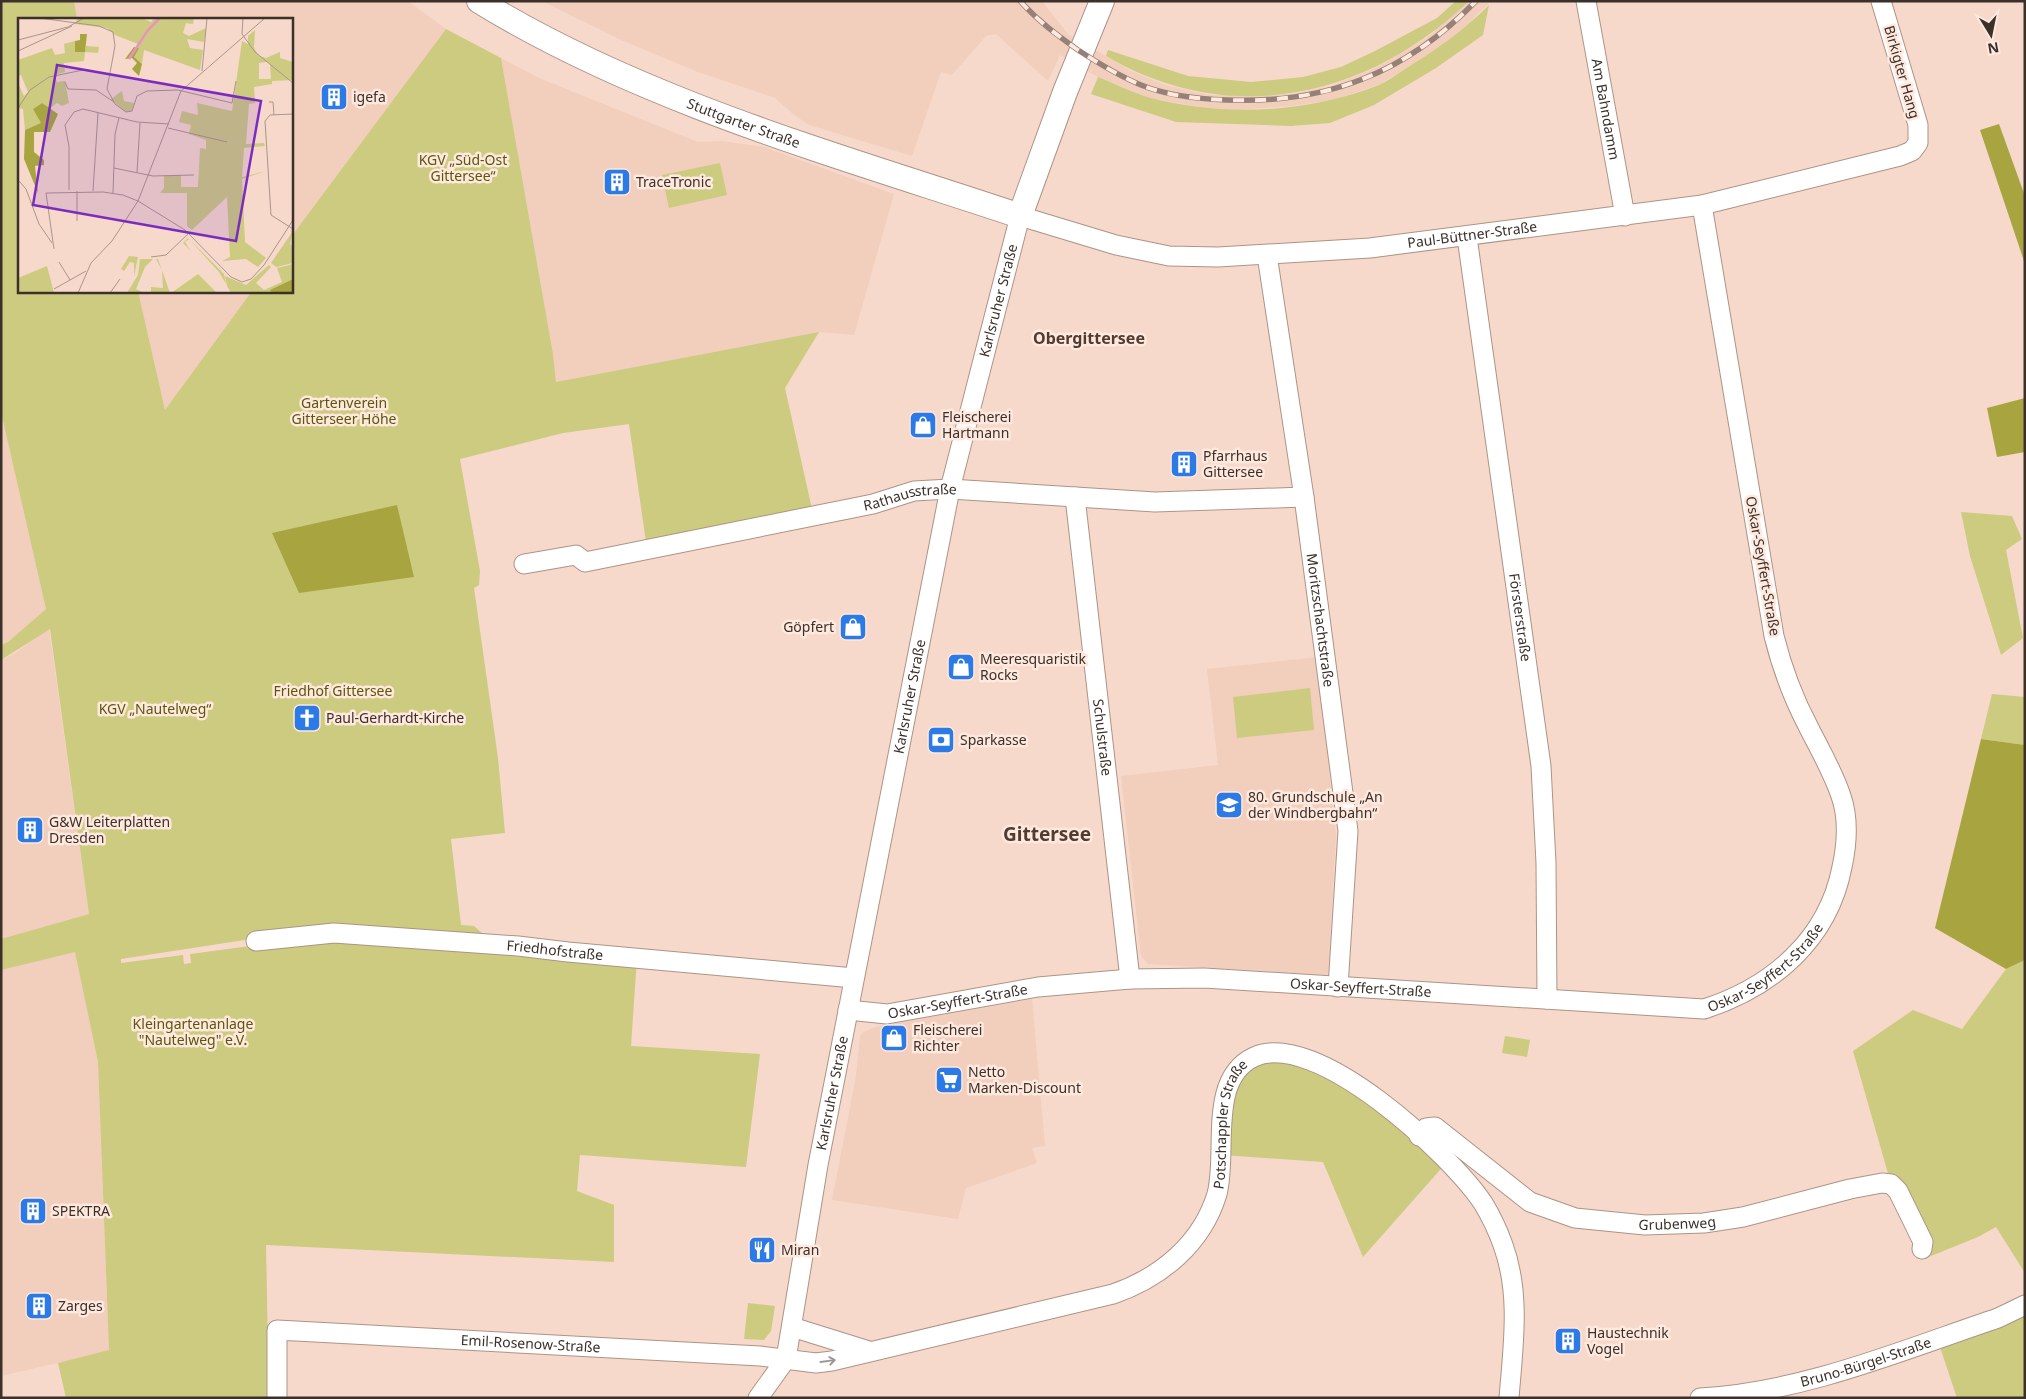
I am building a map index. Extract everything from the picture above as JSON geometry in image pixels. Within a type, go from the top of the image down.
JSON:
[{"type":"main road","name":"Stuttgarter Straße","points":[[479,1],[532,32],[599,65],[689,103],[1020,216]]},
{"type":"main road","name":"Karlsruher Straße","points":[[1020,216],[1065,92],[1102,1]]},
{"type":"street","name":"Am Bahndamm","points":[[1586,1],[1625,216]]},
{"type":"street","name":"Birkigter Hang","points":[[1881,1],[1918,126],[1918,144]]},
{"type":"street","name":"Paul-Büttner-Straße","points":[[1020,216],[1116,245],[1169,256],[1218,257],[1370,248],[1467,237],[1702,205],[1900,156],[1912,151],[1918,144]]},
{"type":"street","name":"Oskar-Seyffert-Straße","points":[[848,1010],[887,1014],[1038,987],[1130,979],[1204,978],[1704,1009],[1737,995],[1771,977],[1808,944],[1820,925],[1835,894],[1845,854],[1846,826],[1842,797],[1828,764],[1794,696],[1784,671],[1774,636],[1702,205]]},
{"type":"street","name":"Karlsruher Straße","points":[[758,1398],[786,1359],[818,1165],[950,489],[1020,216]]},
{"type":"street","name":"Försterstraße","points":[[1467,237],[1541,766],[1546,863],[1547,999]]},
{"type":"street","name":"Moritzschachtstraße","points":[[1267,255],[1304,497],[1348,831],[1338,987]]},
{"type":"street","name":"Rathausstraße","points":[[524,564],[576,555],[586,562],[873,504],[914,491],[950,489],[1155,502],[1304,497]]},
{"type":"street","name":"Schulstraße","points":[[1075,497],[1130,979]]},
{"type":"street","name":"Friedhofstraße","points":[[256,941],[334,933],[518,946],[854,978]]},
{"type":"street","name":"Potschappler Straße","points":[[786,1359],[823,1362],[1113,1294],[1151,1278],[1168,1266],[1194,1237],[1210,1212],[1221,1174],[1224,1097],[1235,1071],[1253,1057],[1264,1053],[1284,1053],[1308,1060],[1334,1072],[1379,1098],[1466,1182],[1482,1203],[1504,1247],[1513,1284],[1515,1307],[1509,1398]]},
{"type":"street","name":"Grubenweg","points":[[1419,1136],[1426,1128],[1435,1127],[1530,1202],[1575,1218],[1610,1222],[1673,1224],[1743,1217],[1850,1189],[1886,1183],[1894,1187],[1898,1192],[1923,1242],[1922,1249]]},
{"type":"street","name":"Bruno-Bürgel-Straße","points":[[1700,1398],[1752,1394],[1814,1379],[1998,1318],[2025,1305]]},
{"type":"street","points":[[792,1327],[869,1351]]},
{"type":"street","name":"Emil-Rosenow-Straße","points":[[277,1398],[277,1330],[786,1359]]},
{"type":"shaded area","name":"igefa","points":[[74,1],[408,1],[446,29],[292,236],[292,18],[77,18]]},
{"type":"shaded area","points":[[542,1],[1042,1],[1068,34],[1131,71],[1165,85],[1209,95],[1250,95],[1293,94],[1331,86],[1373,69],[1424,40],[1469,1],[1491,1],[1452,40],[1380,84],[1333,100],[1291,106],[1235,110],[1205,108],[1150,98],[1098,77],[1060,55],[1048,81],[996,34],[986,36],[952,75],[941,72],[912,156],[809,125],[775,98],[698,72],[621,40]]},
{"type":"shaded area","points":[[501,58],[539,78],[698,142],[722,141],[764,147],[894,194],[854,335],[819,332],[556,382],[553,354]]},
{"type":"shaded area","points":[[1999,124],[2025,196],[2025,264],[1980,130]]},
{"type":"shaded area","points":[[138,292],[251,292],[165,410]]},
{"type":"shaded area","points":[[2025,398],[2025,452],[1997,457],[1987,408]]},
{"type":"shaded area","points":[[1,412],[46,609],[8,642],[1,645]]},
{"type":"shaded area","points":[[397,505],[414,577],[299,593],[272,533]]},
{"type":"shaded area","points":[[49,628],[89,914],[1,939],[1,660],[14,654]]},
{"type":"shaded area","name":"80. Grundschule „An der Windbergbahn“","points":[[1317,657],[1336,835],[1328,975],[1148,964],[1141,956],[1121,776],[1218,765],[1207,669]]},
{"type":"shaded area","points":[[1981,739],[2025,745],[2025,960],[2006,969],[1935,928]]},
{"type":"shaded area","points":[[75,951],[98,1062],[109,1351],[1,1376],[1,970]]},
{"type":"shaded area","points":[[1032,999],[1045,1146],[1032,1148],[1037,1163],[966,1188],[958,1219],[832,1200],[856,1076],[860,1036],[863,1032],[875,1027]]},
{"type":"green space","points":[[1,1],[74,1],[77,18],[18,18],[18,292],[138,292],[165,410],[251,292],[292,292],[292,236],[446,29],[501,58],[553,354],[556,382],[819,332],[785,388],[812,509],[646,542],[629,424],[563,433],[460,459],[480,571],[479,585],[474,588],[498,758],[505,833],[451,839],[461,925],[474,926],[483,934],[637,958],[631,1046],[760,1054],[746,1167],[580,1155],[577,1191],[614,1205],[614,1262],[266,1245],[269,1398],[66,1398],[58,1363],[109,1350],[98,1062],[75,952],[1,970],[1,939],[89,914],[50,629],[1,660],[1,645],[8,642],[46,609],[1,412]],"holes":[[[251,939],[257,945],[190,954],[191,963],[184,964],[183,955],[121,963],[121,959]]]},
{"type":"green space","points":[[1456,1],[1469,1],[1429,34],[1387,61],[1342,80],[1296,92],[1249,96],[1201,92],[1153,79],[1106,56],[1108,50],[1188,76],[1251,82],[1303,77],[1341,67],[1375,51],[1437,18]]},
{"type":"green space","points":[[1489,5],[1483,35],[1436,68],[1374,105],[1330,123],[1291,126],[1176,122],[1091,94],[1098,77],[1151,98],[1208,108],[1266,109],[1324,102],[1386,82],[1449,40]]},
{"type":"green space","points":[[720,163],[727,195],[669,208],[662,175]]},
{"type":"green space","points":[[1961,512],[2012,516],[2022,539],[2006,550],[2023,638],[2001,655],[1970,556]]},
{"type":"green space","points":[[1310,688],[1314,730],[1237,738],[1233,697]]},
{"type":"green space","points":[[1992,694],[2025,697],[2025,745],[1981,739]]},
{"type":"green space","points":[[2025,960],[2025,1273],[1996,1227],[1978,1237],[1926,1258],[1891,1184],[1853,1051],[1913,1010],[1962,1029],[2006,969]]},
{"type":"green space","points":[[1505,1036],[1530,1040],[1527,1057],[1502,1053]]},
{"type":"green space","points":[[1253,1057],[1334,1072],[1447,1162],[1363,1257],[1323,1162],[1222,1155],[1224,1097]]},
{"type":"green space","points":[[748,1303],[775,1306],[771,1331],[764,1340],[744,1339]]},
{"type":"green space","points":[[2025,1305],[2025,1398],[1957,1398],[1937,1338]]},
{"type":"railway","points":[[1020,1],[1055,33],[1078,50],[1133,81],[1151,89],[1173,94],[1195,98],[1227,100],[1264,100],[1298,96],[1331,89],[1363,79],[1393,65],[1422,47],[1449,26],[1476,1]]},
{"type":"place","name":"igefa","points":[[334,97]]},
{"type":"place","name":"TraceTronic","points":[[617,182]]},
{"type":"place","name":"Fleischerei Hartmann","points":[[923,425]]},
{"type":"place","name":"Pfarrhaus Gittersee","points":[[1184,464]]},
{"type":"place","name":"Göpfert","points":[[853,627]]},
{"type":"place","name":"Meeresquaristik Rocks","points":[[961,667]]},
{"type":"place","name":"Paul-Gerhardt-Kirche","points":[[307,718]]},
{"type":"place","name":"Sparkasse","points":[[941,740]]},
{"type":"place","name":"80. Grundschule „An der Windbergbahn“","points":[[1229,805]]},
{"type":"place","name":"G&W Leiterplatten Dresden","points":[[30,830]]},
{"type":"place","name":"Fleischerei Richter","points":[[894,1038]]},
{"type":"place","name":"Netto Marken-Discount","points":[[949,1080]]},
{"type":"place","name":"SPEKTRA","points":[[33,1211]]},
{"type":"place","name":"Miran","points":[[762,1250]]},
{"type":"place","name":"Zarges","points":[[39,1306]]},
{"type":"place","name":"Haustechnik Vogel","points":[[1568,1341]]},
{"type":"district","name":"Obergittersee","points":[[1089,338]]},
{"type":"district","name":"Gittersee","points":[[1047,834]]},
{"type":"park label","name":"KGV „Süd-Ost Gittersee“","points":[[463,168]]},
{"type":"park label","name":"Gartenverein Gitterseer Höhe","points":[[344,412]]},
{"type":"park label","name":"Friedhof Gittersee","points":[[333,691]]},
{"type":"park label","name":"KGV „Nautelweg“","points":[[155,709]]},
{"type":"park label","name":"Kleingartenanlage \"Nautelweg\" e.V.","points":[[193,1032]]}]
